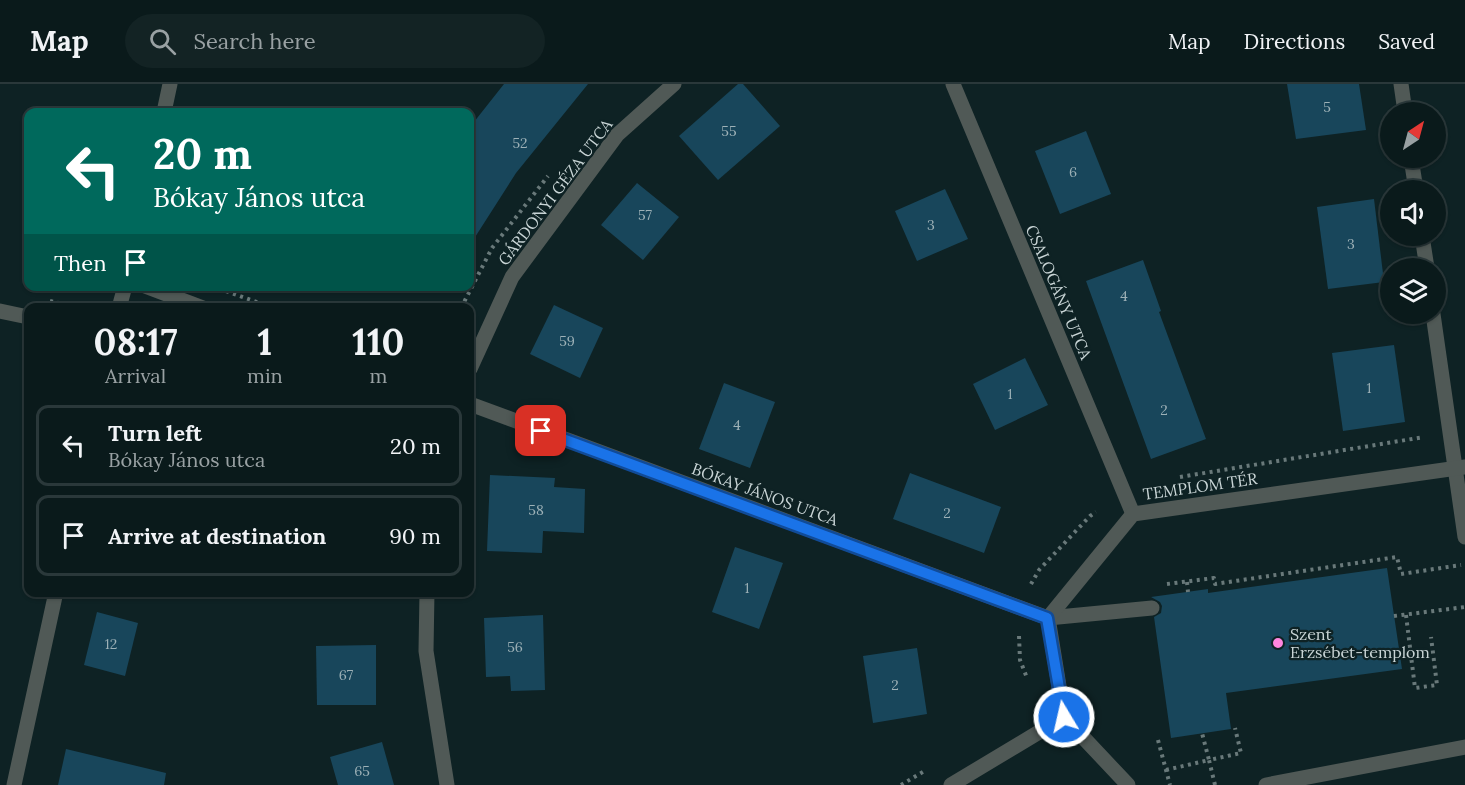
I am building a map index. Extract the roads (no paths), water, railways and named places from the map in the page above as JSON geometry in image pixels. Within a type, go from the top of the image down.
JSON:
[{"type":"street","points":[[165,108],[170,84]]},
{"type":"street","name":"GÁRDONYI GÉZA UTCA","points":[[474,360],[512,277],[617,135],[674,84]]},
{"type":"street","name":"CSALOGÁNY UTCA","points":[[953,84],[1133,514]]},
{"type":"street","points":[[1401,84],[1404,102]]},
{"type":"street","points":[[158,291],[190,303]]},
{"type":"street","points":[[0,311],[24,316]]},
{"type":"street","points":[[1434,324],[1450,433],[1460,468],[1465,537]]},
{"type":"street","name":"BÓKAY JÁNOS UTCA","points":[[474,405],[1047,618]]},
{"type":"street","name":"TEMPLOM TÉR","points":[[1047,618],[1133,514],[1460,468]]},
{"type":"street","points":[[14,785],[55,597]]},
{"type":"street","points":[[428,597],[426,651],[447,785]]},
{"type":"street","points":[[1128,785],[1064,717],[1047,618],[1152,608]]},
{"type":"street","points":[[951,785],[1064,717]]},
{"type":"street","points":[[1266,785],[1465,747]]},
{"type":"place","name":"Szent Erzsébet-templom","points":[[1278,643]]}]
